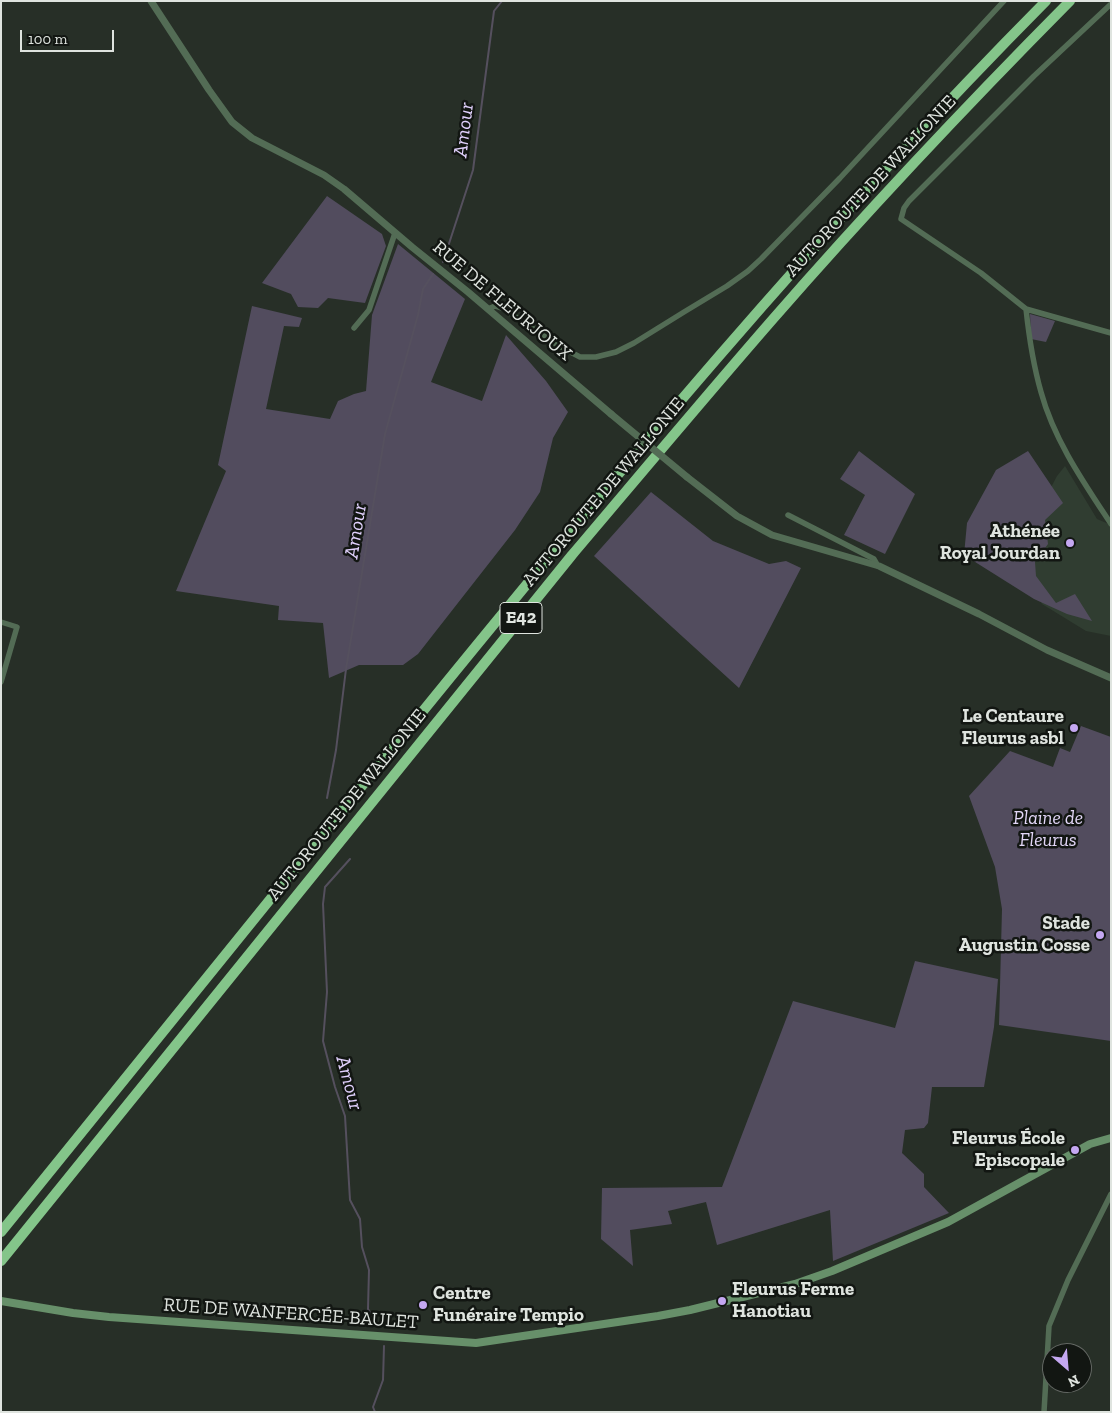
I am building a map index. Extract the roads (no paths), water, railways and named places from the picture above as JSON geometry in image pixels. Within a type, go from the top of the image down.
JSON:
[{"type":"highway","name":"AUTOROUTE DE WALLONIE","points":[[1,1232],[505,610],[689,390],[768,299],[894,160],[1046,1]]},
{"type":"highway","name":"AUTOROUTE DE WALLONIE","points":[[1,1260],[566,563],[639,476],[853,230],[933,143],[1070,1]]},
{"type":"main road","name":"RUE DE WANFERCÉE-BAULET","points":[[5,1302],[109,1317],[476,1343],[690,1310],[795,1284],[895,1245],[978,1207],[1090,1144],[1111,1138]]},
{"type":"street","name":"RUE DE FLEURJOUX","points":[[151,1],[204,83],[232,122],[252,138],[324,175],[488,309],[687,477],[737,516],[772,535],[878,566],[980,614],[1047,650],[1111,678]]},
{"type":"street","points":[[488,309],[494,306],[504,309],[559,346],[580,357],[596,357],[616,352],[634,343],[748,271],[840,178],[1004,1]]},
{"type":"street","points":[[1111,4],[909,201],[901,219],[980,273],[1026,309],[1111,333]]},
{"type":"street","points":[[354,328],[369,310],[395,233]]},
{"type":"street","points":[[1026,309],[1031,352],[1041,394],[1057,434],[1075,468],[1111,524]]},
{"type":"street","name":"RUE DE FLEURJOUX","points":[[788,515],[874,559],[878,566]]},
{"type":"street","points":[[1,622],[17,627],[1,682]]},
{"type":"street","points":[[1044,1412],[1049,1326],[1068,1280],[1111,1194]]},
{"type":"waterway","name":"Amour","points":[[443,262],[473,170],[494,11],[502,1]]},
{"type":"waterway","name":"Amour","points":[[327,798],[336,750],[346,669],[385,434],[418,315],[423,289],[433,274]]},
{"type":"waterway","name":"Amour","points":[[350,859],[325,887],[323,904],[327,992],[323,1041],[345,1116],[350,1200],[360,1219],[362,1247],[369,1270],[368,1309],[374,1319]]},
{"type":"waterway","name":"Amour","points":[[375,1412],[373,1407],[383,1380],[384,1346]]},
{"type":"place","name":"Athénée Royal Jourdan","points":[[1070,543]]},
{"type":"place","name":"Le Centaure Fleurus asbl","points":[[1074,728]]},
{"type":"place","name":"Stade Augustin Cosse","points":[[1100,935]]},
{"type":"place","name":"Fleurus École Episcopale","points":[[1075,1150]]},
{"type":"place","name":"Fleurus Ferme Hanotiau","points":[[722,1301]]},
{"type":"place","name":"Centre Funéraire Tempio","points":[[423,1305]]},
{"type":"park label","name":"Plaine de Fleurus","points":[[1048,830]]}]
